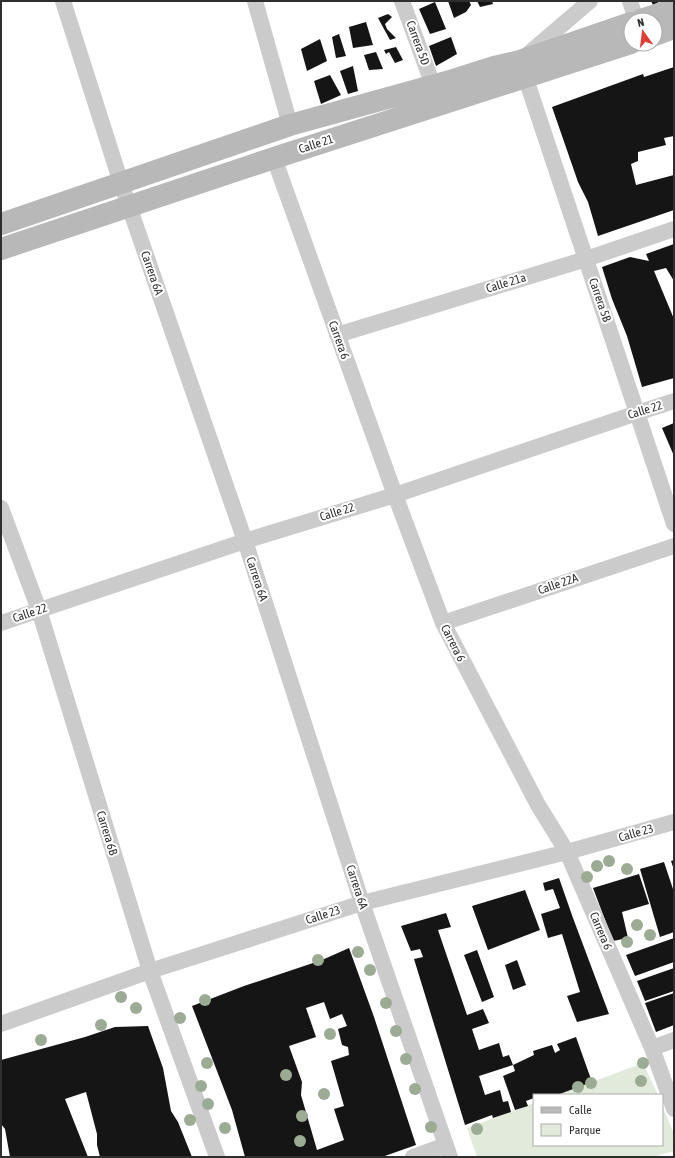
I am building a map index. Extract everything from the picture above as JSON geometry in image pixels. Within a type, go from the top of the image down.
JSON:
[{"type":"main road","points":[[663,12],[674,8]]},
{"type":"main road","name":"Calle 21","points":[[1,249],[274,158],[523,69],[623,26]]},
{"type":"main road","points":[[663,32],[674,28]]},
{"type":"main road","name":"Calle 21","points":[[1,224],[290,125],[494,67],[523,69],[623,45]]},
{"type":"street","name":"Carrera 6A","points":[[63,1],[121,183],[245,541],[362,903],[448,1151]]},
{"type":"street","points":[[255,1],[290,125]]},
{"type":"street","name":"Carrera 5D","points":[[402,1],[433,85]]},
{"type":"street","points":[[523,69],[590,1]]},
{"type":"street","points":[[630,1],[633,12]]},
{"type":"street","name":"Carrera 5B","points":[[523,69],[674,524]]},
{"type":"street","name":"Carrera 6","points":[[274,158],[442,623],[538,805],[567,852],[652,1048],[674,1109]]},
{"type":"street","name":"Calle 21a","points":[[337,335],[586,259],[674,228]]},
{"type":"street","name":"Calle 22","points":[[1,623],[245,541],[395,495],[674,401]]},
{"type":"street","name":"Carrera 6B","points":[[1,508],[39,610],[150,971],[217,1157]]},
{"type":"street","name":"Calle 22A","points":[[442,623],[674,546]]},
{"type":"street","name":"Calle 23","points":[[1,1024],[150,971],[362,903],[567,852],[674,822]]},
{"type":"street","points":[[652,1048],[674,1040]]},
{"type":"street","points":[[413,1157],[448,1151]]},
{"type":"green space","points":[[643,1063],[658,1094],[560,1094]]},
{"type":"green space","points":[[533,1103],[533,1146],[663,1146],[663,1107],[674,1134],[674,1151],[653,1157],[477,1157],[467,1128]]},
{"type":"building","points":[[448,1],[469,1],[471,5],[466,12],[454,18]]},
{"type":"building","points":[[477,1],[492,1],[493,4],[480,7]]},
{"type":"building","points":[[651,1],[661,1],[653,5]]},
{"type":"building","points":[[435,2],[446,29],[430,34],[419,9]]},
{"type":"building","points":[[388,14],[392,17],[385,24],[387,29],[396,38],[390,40],[378,18]]},
{"type":"building","points":[[366,22],[373,45],[353,48],[349,27]]},
{"type":"building","points":[[339,34],[346,56],[336,58],[332,37]]},
{"type":"building","points":[[451,37],[457,54],[436,66],[429,46]]},
{"type":"building","points":[[320,39],[327,61],[307,71],[301,49]]},
{"type":"building","points":[[396,47],[403,60],[395,63],[389,52],[386,54],[384,50]]},
{"type":"building","points":[[376,52],[383,69],[369,70],[364,55]]},
{"type":"building","points":[[353,66],[358,91],[348,94],[340,71]]},
{"type":"building","points":[[674,67],[674,136],[664,138],[666,145],[638,152],[638,161],[631,164],[636,185],[674,175],[674,210],[598,236],[588,202],[578,182],[552,107],[643,74],[644,77]]},
{"type":"building","points":[[330,75],[341,95],[321,104],[314,81]]},
{"type":"building","points":[[674,244],[674,281],[666,268],[654,271],[674,319],[674,378],[642,387],[627,336],[612,299],[602,267],[630,257],[649,261],[646,254]]},
{"type":"building","points":[[674,423],[674,456],[662,428]]},
{"type":"building","points":[[674,860],[674,870],[671,861]]},
{"type":"building","points":[[664,862],[674,892],[674,932],[660,937],[640,869]]},
{"type":"building","points":[[639,874],[649,904],[622,912],[628,938],[613,941],[593,888]]},
{"type":"building","points":[[559,878],[609,1014],[577,1022],[567,996],[580,992],[562,934],[548,938],[541,914],[560,908],[553,889],[545,891],[543,883]]},
{"type":"building","points":[[525,890],[540,930],[488,950],[472,906]]},
{"type":"building","points":[[446,913],[451,927],[438,930],[467,1015],[483,1009],[489,1023],[472,1029],[479,1050],[499,1043],[503,1057],[509,1055],[513,1065],[479,1076],[485,1095],[500,1090],[503,1102],[508,1101],[511,1112],[493,1118],[492,1115],[465,1125],[414,959],[423,957],[420,949],[411,951],[401,926]]},
{"type":"building","points":[[674,938],[674,962],[635,976],[626,955]]},
{"type":"building","points":[[349,948],[374,1017],[416,1145],[382,1157],[245,1157],[232,1110],[192,1006],[244,986],[322,960]],"holes":[[[324,1002],[330,1019],[342,1014],[347,1026],[338,1029],[342,1045],[348,1047],[349,1055],[331,1061],[344,1106],[334,1109],[344,1140],[317,1150],[301,1095],[302,1082],[289,1046],[316,1037],[306,1008]]]},
{"type":"building","points":[[477,950],[494,997],[482,1002],[464,955]]},
{"type":"building","points":[[517,960],[526,985],[513,990],[505,965]]},
{"type":"building","points":[[674,968],[674,991],[645,1001],[637,981]]},
{"type":"building","points":[[674,993],[674,1025],[656,1032],[645,1003]]},
{"type":"building","points":[[148,1026],[163,1068],[171,1111],[178,1122],[192,1157],[100,1157],[97,1145],[97,1134],[86,1092],[65,1099],[88,1157],[10,1157],[5,1129],[1,1124],[1,1060],[85,1037],[115,1027]]},
{"type":"building","points":[[576,1037],[592,1082],[560,1094],[533,1094],[533,1098],[526,1101],[528,1106],[515,1110],[503,1076],[515,1071],[513,1065],[534,1055],[533,1051],[552,1045],[555,1053],[560,1050],[557,1044]]}]
